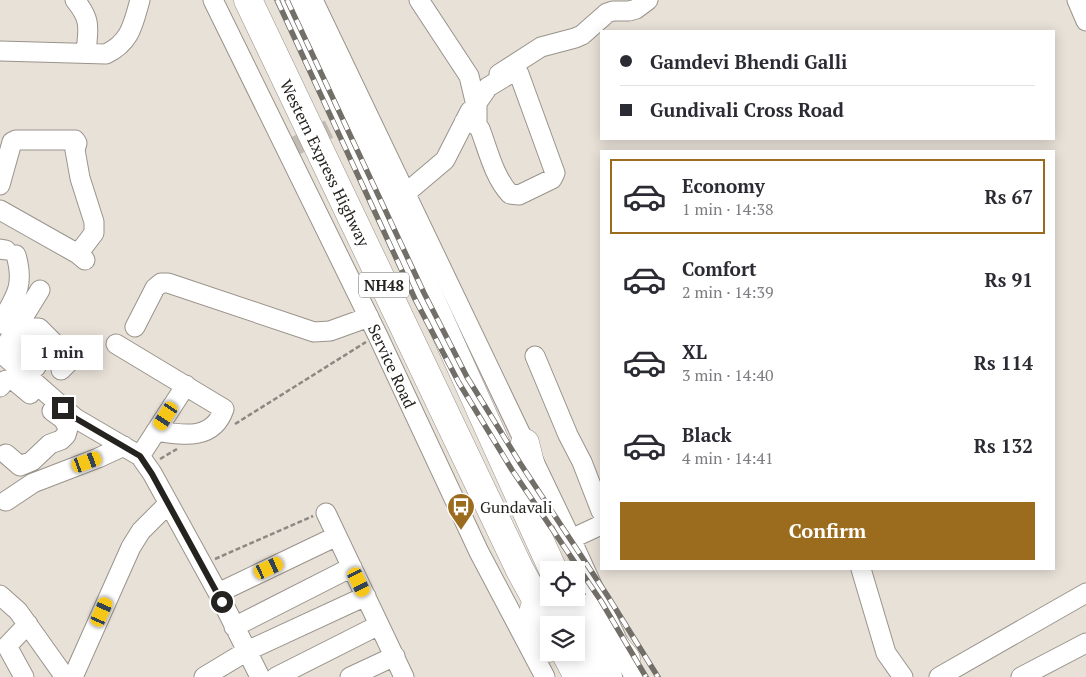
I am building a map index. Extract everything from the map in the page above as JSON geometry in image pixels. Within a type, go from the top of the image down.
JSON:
[{"type":"highway","name":"Western Express Highway","points":[[248,0],[520,570]]},
{"type":"highway","name":"NH48","points":[[294,0],[551,561]]},
{"type":"highway","points":[[525,443],[551,561]]},
{"type":"highway","name":"NH48","points":[[520,570],[545,616]]},
{"type":"highway","points":[[520,570],[540,624]]},
{"type":"highway","points":[[573,606],[623,671]]},
{"type":"highway","points":[[583,606],[623,671]]},
{"type":"highway","points":[[554,661],[560,677]]},
{"type":"highway","points":[[570,661],[578,677]]},
{"type":"street","points":[[75,0],[86,15],[88,25],[86,53]]},
{"type":"street","points":[[0,51],[106,54],[117,49],[131,32],[140,0]]},
{"type":"street","name":"Service Road","points":[[213,0],[368,317],[479,552],[545,677]]},
{"type":"street","points":[[314,0],[571,539],[623,671]]},
{"type":"street","points":[[419,0],[469,76],[475,101]]},
{"type":"street","points":[[406,192],[445,160],[471,124],[477,103],[488,87],[512,72],[519,74],[555,173],[552,179],[519,195],[510,194],[504,188],[471,124],[475,101],[484,86],[495,76],[541,47],[582,35],[607,13],[636,9],[648,0]]},
{"type":"street","points":[[1077,0],[1086,21]]},
{"type":"street","points":[[0,185],[12,142],[16,140],[75,140],[78,170],[94,222],[94,234],[81,257],[0,210]]},
{"type":"street","points":[[3,351],[0,325],[18,291],[21,275],[7,251]]},
{"type":"street","points":[[135,327],[154,288],[168,283],[308,331],[330,331],[368,317]]},
{"type":"street","points":[[19,285],[38,293],[19,347],[20,352],[75,418],[140,456],[152,474],[218,593],[260,677]]},
{"type":"street","points":[[25,328],[39,328],[64,352],[69,360],[68,363],[36,369],[3,351],[25,328]]},
{"type":"street","points":[[116,344],[223,407],[224,411],[216,425],[211,429],[186,436],[156,431]]},
{"type":"street","points":[[535,356],[568,435],[582,462],[600,508]]},
{"type":"street","points":[[0,387],[6,380],[12,379],[63,419],[68,428],[66,435],[61,440],[50,444],[32,462],[26,465],[17,465],[6,454]]},
{"type":"street","points":[[140,456],[186,385]]},
{"type":"street","points":[[6,501],[33,483],[124,446]]},
{"type":"street","points":[[73,677],[131,547],[141,531],[168,504]]},
{"type":"street","points":[[326,513],[404,677]]},
{"type":"street","points":[[571,539],[596,528]]},
{"type":"street","points":[[218,593],[337,536]]},
{"type":"street","points":[[234,627],[352,567]]},
{"type":"street","points":[[861,570],[886,653],[903,677]]},
{"type":"street","points":[[939,677],[1086,593]]},
{"type":"street","points":[[0,595],[18,611],[24,627]]},
{"type":"street","points":[[204,677],[247,651],[366,596]]},
{"type":"street","points":[[0,604],[24,627],[66,677]]},
{"type":"street","points":[[276,677],[380,624]]},
{"type":"street","points":[[24,627],[7,646],[24,677]]},
{"type":"street","points":[[1021,677],[1086,643]]},
{"type":"street","points":[[350,677],[395,656]]},
{"type":"path","points":[[312,375],[364,343]]},
{"type":"path","points":[[202,564],[323,511],[326,513]]},
{"type":"tunnel","points":[[287,150],[359,114]]},
{"type":"railway","points":[[277,0],[415,299],[459,383],[512,470],[601,601],[646,677]]},
{"type":"railway","points":[[287,0],[424,293],[467,377],[658,677]]},
{"type":"place","name":"Gundavali","points":[[461,531]]},
{"type":"route","points":[[63,408],[75,418],[140,456],[152,474],[222,602]]}]
